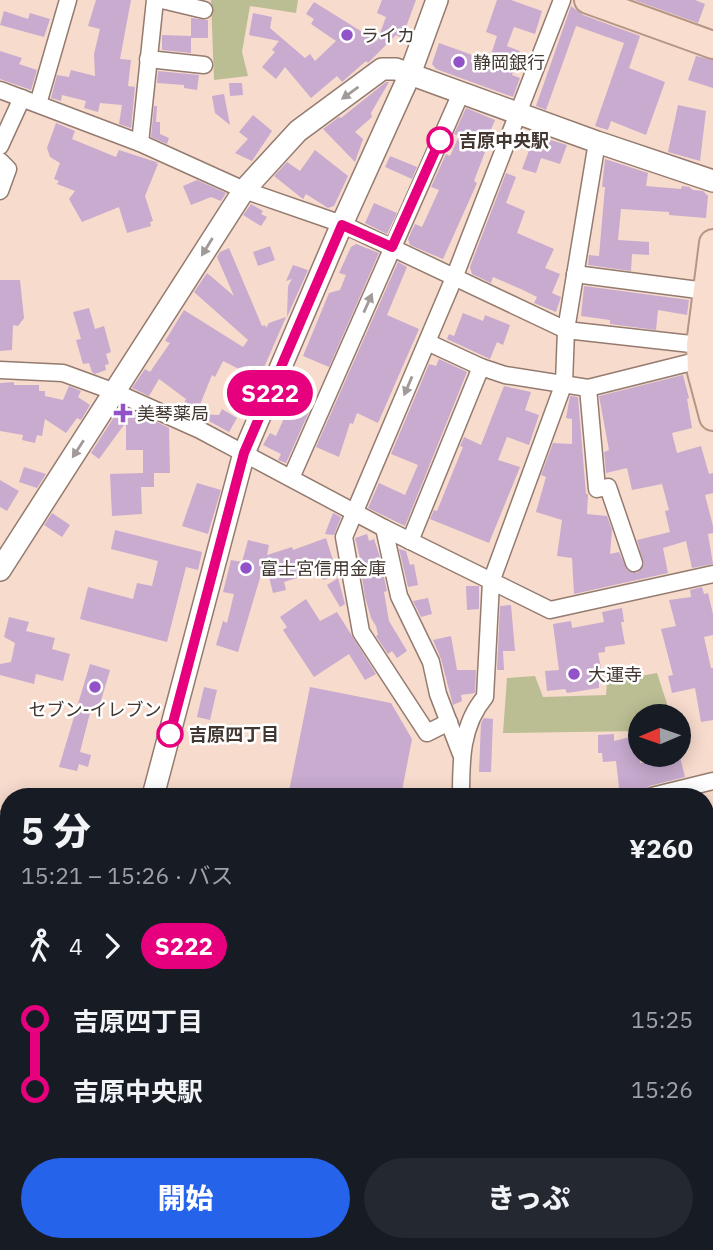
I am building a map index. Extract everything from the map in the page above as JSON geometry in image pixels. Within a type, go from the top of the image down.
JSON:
[{"type":"main road","points":[[588,0],[713,45]]},
{"type":"main road","points":[[713,243],[706,291],[703,362],[713,417]]},
{"type":"street","points":[[0,146],[30,101],[68,0]]},
{"type":"street","points":[[141,143],[155,0]]},
{"type":"street","points":[[162,0],[204,10]]},
{"type":"street","points":[[155,788],[244,453],[410,74],[437,0]]},
{"type":"street","points":[[449,722],[427,733],[361,632],[344,537],[454,278],[520,114],[562,0]]},
{"type":"street","points":[[148,60],[204,65]]},
{"type":"street","points":[[0,570],[244,190],[298,131],[382,69],[396,69],[713,181]]},
{"type":"street","points":[[0,90],[141,143],[244,190],[342,225],[566,330],[703,362]]},
{"type":"street","points":[[291,478],[460,93]]},
{"type":"street","points":[[461,788],[461,754],[472,712],[485,697],[491,582],[564,383],[566,330],[597,142]]},
{"type":"street","points":[[0,160],[8,169],[0,191]]},
{"type":"street","points":[[576,274],[706,291]]},
{"type":"street","points":[[427,342],[505,375],[588,388],[703,362]]},
{"type":"street","points":[[410,541],[481,367]]},
{"type":"street","points":[[0,370],[63,373],[115,392],[200,430],[384,528],[550,610],[713,574]]},
{"type":"street","points":[[588,388],[597,489],[608,487],[635,563]]},
{"type":"street","points":[[384,528],[399,596],[431,662],[438,694],[461,754]]},
{"type":"street","points":[[685,788],[713,781]]},
{"type":"green space","points":[[211,0],[298,0],[296,13],[250,6],[242,52],[248,76],[214,80]]},
{"type":"green space","points":[[657,673],[667,704],[628,704],[628,731],[503,733],[507,678],[535,676],[543,697],[606,695],[607,682]]},
{"type":"building","points":[[96,0],[131,0],[120,59],[131,60],[128,86],[135,87],[131,128],[119,124],[122,105],[100,103],[98,112],[84,108],[86,101],[62,95],[61,101],[51,98],[57,75],[69,77],[71,70],[95,76],[94,54],[100,29],[88,26]]},
{"type":"building","points":[[382,0],[416,0],[402,38],[396,35],[368,63],[366,61],[342,82],[337,76],[311,98],[285,67],[276,79],[262,67],[275,52],[272,50],[279,41],[249,35],[253,13],[272,17],[270,28],[305,58],[310,54],[315,61],[336,41],[311,24],[314,19],[306,14],[314,2],[377,41],[386,17],[377,13]]},
{"type":"building","points":[[497,0],[511,0],[542,11],[535,34],[514,27],[507,46],[520,51],[512,75],[520,78],[513,97],[436,69],[432,64],[439,43],[489,61],[497,36],[486,32]]},
{"type":"building","points":[[634,0],[695,0],[705,4],[698,23]]},
{"type":"building","points":[[571,6],[583,15],[640,36],[629,68],[665,82],[646,135],[611,121],[608,130],[595,126],[624,43],[576,26],[546,110],[536,106]]},
{"type":"building","points":[[4,11],[28,19],[30,13],[50,19],[44,37],[0,25]]},
{"type":"building","points":[[191,18],[208,20],[208,38],[191,38],[191,53],[162,50],[162,35],[191,36]]},
{"type":"building","points":[[0,51],[22,58],[19,64],[37,70],[31,90],[0,79]]},
{"type":"building","points":[[696,56],[713,60],[713,88],[688,80]]},
{"type":"building","points":[[158,71],[199,75],[197,90],[184,88],[184,85],[157,83]]},
{"type":"building","points":[[389,82],[371,113],[372,117],[355,132],[363,139],[355,162],[323,129]]},
{"type":"building","points":[[229,83],[242,83],[243,95],[230,96]]},
{"type":"building","points":[[224,94],[230,125],[215,113],[212,96]]},
{"type":"building","points":[[678,105],[706,111],[700,161],[668,152]]},
{"type":"building","points":[[154,106],[157,106],[156,122],[160,122],[160,134],[169,138],[167,144],[151,137]]},
{"type":"building","points":[[466,108],[495,120],[482,151],[485,152],[474,181],[477,183],[443,259],[410,245],[408,239],[415,224],[422,227],[439,190],[431,187],[446,154],[450,156],[459,136],[454,134]]},
{"type":"building","points":[[253,115],[272,131],[252,161],[235,153],[248,139],[239,132]]},
{"type":"building","points":[[56,123],[75,131],[72,139],[116,157],[119,150],[159,163],[155,163],[158,164],[145,196],[153,221],[150,222],[151,226],[127,233],[119,207],[82,222],[69,199],[75,191],[57,184],[59,181],[54,179],[60,163],[50,157],[47,148]]},
{"type":"building","points":[[535,135],[567,145],[560,164],[541,158],[536,173],[522,169]]},
{"type":"building","points":[[315,150],[348,176],[334,206],[328,208],[306,194],[303,199],[274,176],[287,162],[300,171]]},
{"type":"building","points":[[390,156],[417,167],[412,179],[385,167]]},
{"type":"building","points":[[605,159],[648,173],[646,186],[681,189],[682,186],[703,191],[708,196],[706,218],[621,209],[618,240],[649,242],[649,255],[632,254],[631,271],[588,265],[589,255],[599,256]]},
{"type":"building","points":[[506,173],[516,177],[506,203],[525,211],[517,233],[554,249],[545,268],[560,274],[552,293],[561,297],[556,312],[534,303],[537,297],[521,289],[493,277],[491,283],[472,274],[470,267]]},
{"type":"building","points":[[197,180],[226,193],[221,201],[211,197],[191,205],[183,186]]},
{"type":"building","points":[[374,203],[397,213],[387,234],[365,223]]},
{"type":"building","points":[[251,204],[263,211],[261,214],[267,217],[261,226],[243,215]]},
{"type":"building","points":[[356,244],[379,253],[329,367],[303,356],[329,293],[340,290],[346,275],[339,273],[351,247]]},
{"type":"building","points":[[270,246],[275,260],[258,266],[253,252]]},
{"type":"building","points":[[229,248],[262,326],[265,325],[266,328],[269,323],[286,317],[259,379],[223,361],[215,377],[212,375],[197,412],[182,407],[186,399],[159,379],[149,396],[132,388],[145,369],[150,372],[170,343],[165,341],[184,310],[243,347],[248,340],[194,292],[207,273],[234,296],[217,257],[220,252]]},
{"type":"building","points":[[398,262],[407,267],[387,315],[419,329],[378,423],[357,413],[353,424],[350,423],[339,457],[316,447]]},
{"type":"building","points":[[293,265],[308,270],[287,317],[288,286],[292,279],[286,281]]},
{"type":"building","points":[[0,280],[20,280],[24,318],[18,326],[13,325],[12,350],[0,351]]},
{"type":"building","points":[[584,286],[689,300],[687,315],[658,310],[656,330],[610,324],[610,320],[581,316]]},
{"type":"building","points":[[89,308],[95,329],[104,326],[111,352],[106,354],[109,364],[105,365],[106,370],[95,374],[89,363],[83,364],[76,340],[81,339],[73,312]]},
{"type":"building","points":[[463,313],[483,321],[485,315],[510,325],[503,345],[497,342],[490,359],[447,339],[449,334],[454,336]]},
{"type":"building","points":[[439,359],[467,372],[405,526],[368,508],[379,483],[405,495],[418,465],[391,454],[429,364],[436,366]]},
{"type":"building","points":[[683,375],[692,428],[672,433],[677,453],[701,446],[709,474],[713,473],[713,493],[705,495],[713,526],[713,533],[708,534],[713,564],[692,568],[686,541],[663,548],[668,573],[574,594],[572,558],[557,556],[562,520],[536,512],[546,477],[541,475],[553,443],[572,444],[572,419],[566,418],[570,396],[578,397],[588,494],[587,514],[607,516],[612,530],[610,554],[619,552],[627,570],[637,573],[644,564],[637,540],[670,532],[665,511],[669,510],[662,484],[632,490],[627,468],[606,473],[604,452],[609,450],[599,396]]},
{"type":"building","points":[[14,382],[14,385],[39,385],[39,391],[45,391],[45,396],[63,400],[69,386],[81,391],[78,397],[90,405],[81,420],[77,418],[66,433],[45,419],[42,436],[37,435],[35,443],[22,440],[23,435],[0,431],[0,383]]},
{"type":"building","points":[[293,383],[317,394],[286,463],[278,460],[281,454],[263,445],[270,433],[276,436],[290,405],[284,402]]},
{"type":"building","points":[[504,386],[531,392],[525,410],[539,415],[529,445],[507,437],[498,460],[520,467],[489,543],[430,519],[434,510],[437,511],[463,447],[460,446],[464,437],[481,445]]},
{"type":"building","points":[[121,406],[127,409],[127,415],[140,415],[140,421],[153,420],[169,428],[170,473],[154,473],[154,487],[141,487],[142,514],[112,516],[110,474],[143,473],[143,450],[126,450],[126,422],[99,459],[91,453]]},
{"type":"building","points":[[222,409],[237,418],[229,432],[196,414],[219,415]]},
{"type":"building","points":[[24,467],[46,474],[37,488],[19,482]]},
{"type":"building","points":[[0,480],[19,491],[7,511],[0,507]]},
{"type":"building","points":[[197,483],[221,490],[208,534],[182,526]]},
{"type":"building","points":[[52,513],[70,525],[62,537],[44,525]]},
{"type":"building","points":[[333,513],[341,517],[334,535],[325,534]]},
{"type":"building","points":[[115,530],[202,552],[198,570],[186,567],[167,642],[80,619],[88,587],[133,599],[137,583],[152,586],[158,561],[111,549]]},
{"type":"building","points":[[367,534],[369,541],[374,539],[379,554],[387,591],[384,592],[389,621],[407,651],[397,658],[392,651],[388,654],[376,636],[376,626],[365,597],[363,570],[355,538]]},
{"type":"building","points":[[326,538],[338,576],[323,580],[318,571],[284,582],[286,590],[273,593],[265,561],[238,652],[216,645],[223,621],[227,623],[234,594],[223,592],[231,560],[242,562],[248,540],[269,545],[267,555],[292,547],[293,550]]},
{"type":"building","points":[[399,549],[406,551],[410,565],[414,564],[418,585],[408,587]]},
{"type":"building","points":[[338,578],[345,604],[340,607],[327,585]]},
{"type":"building","points":[[466,586],[479,586],[479,609],[467,610]]},
{"type":"building","points":[[702,587],[704,594],[708,593],[713,614],[713,635],[704,637],[713,668],[713,720],[701,722],[695,688],[672,693],[668,676],[673,675],[661,629],[676,626],[669,600],[691,597],[690,590]]},
{"type":"building","points":[[428,598],[432,614],[421,617],[413,601]]},
{"type":"building","points":[[306,599],[320,621],[337,612],[376,674],[365,680],[349,654],[314,677],[283,630],[287,627],[280,617]]},
{"type":"building","points":[[511,605],[515,651],[503,651],[504,670],[497,670],[500,606]]},
{"type":"building","points":[[622,608],[624,622],[621,622],[625,644],[605,647],[605,652],[598,653],[603,677],[599,677],[599,688],[567,693],[565,689],[547,691],[545,671],[559,670],[553,624],[571,621],[572,628],[604,622],[602,612]]},
{"type":"building","points":[[9,617],[29,622],[26,631],[55,638],[52,649],[70,654],[63,681],[36,674],[34,684],[0,675],[0,664],[11,662],[15,643],[4,637]]},
{"type":"building","points":[[451,636],[457,670],[476,670],[475,693],[461,695],[462,701],[453,705],[433,640]]},
{"type":"building","points":[[90,664],[110,670],[98,711],[91,709],[80,752],[91,755],[88,767],[79,764],[77,771],[59,767]]},
{"type":"building","points":[[204,687],[217,690],[210,720],[197,717]]},
{"type":"building","points":[[310,687],[391,703],[412,739],[403,788],[290,788]]},
{"type":"building","points":[[484,718],[493,719],[491,772],[479,772],[481,723]]},
{"type":"building","points":[[614,734],[614,741],[628,738],[628,767],[682,767],[685,777],[647,788],[619,788],[616,761],[603,762],[602,753],[598,753],[598,735]]},
{"type":"bus line","name":"S222","points":[[170,734],[244,453],[342,225],[392,247],[440,140]]},
{"type":"place","name":"ライカ","points":[[347,35]]},
{"type":"place","name":"静岡銀行","points":[[459,62]]},
{"type":"place","name":"吉原中央駅","points":[[440,140]]},
{"type":"place","name":"美琴薬局","points":[[123,413]]},
{"type":"place","name":"富士宮信用金庫","points":[[246,568]]},
{"type":"place","name":"大運寺","points":[[574,674]]},
{"type":"place","name":"セブン-イレブン","points":[[95,687]]},
{"type":"place","name":"吉原四丁目","points":[[170,734]]}]
